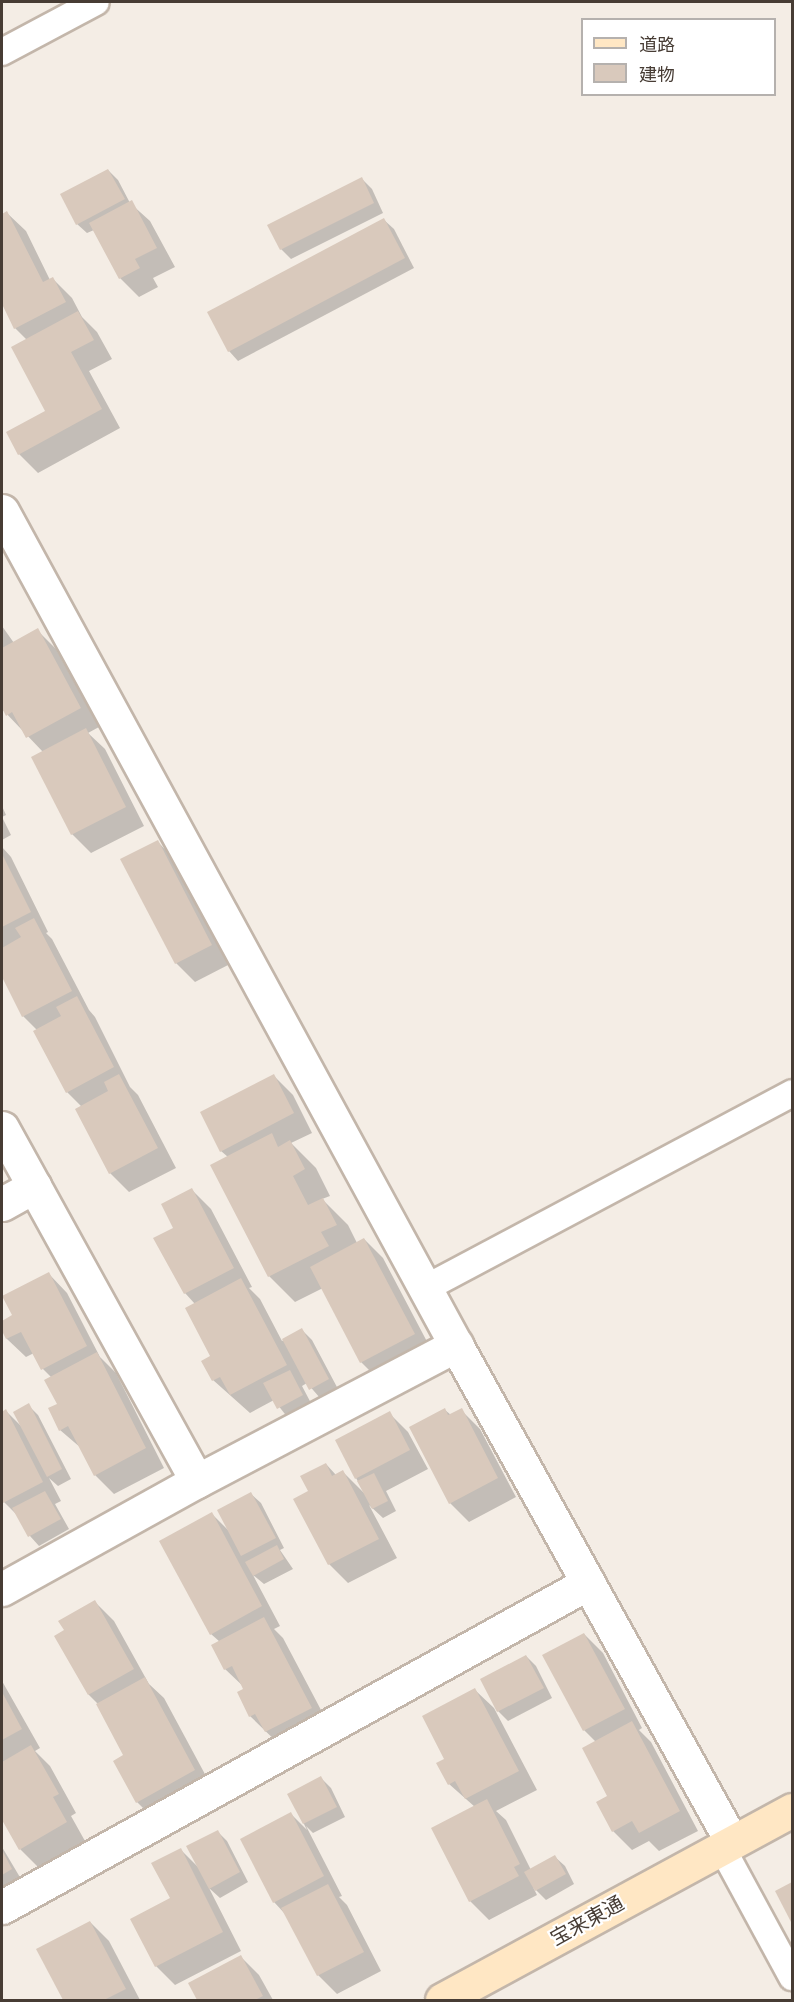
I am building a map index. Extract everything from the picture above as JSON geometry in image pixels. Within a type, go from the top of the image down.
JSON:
[{"type":"street","points":[[6,530],[588,1583],[727,1845]]},
{"type":"street","points":[[2,1128],[197,1481]]},
{"type":"street","points":[[2,1204],[34,1186]]},
{"type":"street","points":[[2,1589],[197,1481],[456,1345]]},
{"type":"street","points":[[2,1906],[588,1583]]},
{"type":"street","name":"宝来東通","points":[[442,2001],[792,1810]]},
{"type":"lane","points":[[2,52],[96,2]]},
{"type":"lane","points":[[426,1288],[792,1093]]},
{"type":"lane","points":[[727,1845],[792,1977]]},
{"type":"building","points":[[108,169],[125,199],[76,225],[60,194]]},
{"type":"building","points":[[362,177],[374,203],[280,250],[267,225]]},
{"type":"building","points":[[132,200],[157,248],[135,259],[140,268],[119,279],[89,223]]},
{"type":"building","points":[[7,211],[43,282],[53,277],[66,302],[14,329],[2,304],[2,214]]},
{"type":"building","points":[[384,218],[405,258],[228,352],[207,312]]},
{"type":"building","points":[[78,311],[94,340],[71,352],[102,409],[18,455],[6,432],[45,411],[11,347]]},
{"type":"building","points":[[38,628],[81,708],[26,738],[12,712],[6,716],[2,708],[2,648]]},
{"type":"building","points":[[86,728],[126,807],[71,835],[31,757]]},
{"type":"building","points":[[158,840],[212,945],[175,964],[120,859]]},
{"type":"building","points":[[2,854],[31,912],[2,927]]},
{"type":"building","points":[[34,918],[72,991],[22,1017],[2,977],[2,948],[21,937],[15,928]]},
{"type":"building","points":[[77,996],[114,1067],[66,1093],[33,1031],[61,1016],[56,1007]]},
{"type":"building","points":[[119,1074],[158,1148],[109,1174],[75,1109],[108,1091],[104,1082]]},
{"type":"building","points":[[274,1074],[294,1113],[220,1152],[200,1112]]},
{"type":"building","points":[[272,1133],[278,1147],[290,1140],[305,1169],[293,1176],[308,1205],[323,1198],[337,1225],[321,1232],[329,1246],[268,1277],[210,1165]]},
{"type":"building","points":[[192,1188],[234,1268],[184,1294],[153,1238],[173,1228],[161,1204]]},
{"type":"building","points":[[364,1238],[415,1334],[360,1363],[310,1267]]},
{"type":"building","points":[[49,1272],[87,1346],[41,1370],[21,1332],[6,1339],[2,1331],[2,1321],[12,1315],[2,1296]]},
{"type":"building","points":[[241,1278],[287,1365],[230,1395],[220,1377],[212,1381],[201,1361],[210,1356],[185,1308]]},
{"type":"building","points":[[302,1328],[329,1379],[309,1390],[282,1339]]},
{"type":"building","points":[[97,1352],[146,1448],[94,1476],[68,1426],[59,1431],[48,1408],[57,1404],[44,1380]]},
{"type":"building","points":[[290,1370],[303,1395],[277,1409],[263,1383]]},
{"type":"building","points":[[29,1403],[62,1469],[47,1477],[13,1412]]},
{"type":"building","points":[[445,1408],[448,1415],[462,1408],[498,1478],[449,1504],[409,1427]]},
{"type":"building","points":[[6,1409],[43,1482],[3,1503],[2,1412]]},
{"type":"building","points":[[390,1411],[410,1450],[355,1479],[335,1440]]},
{"type":"building","points":[[326,1463],[332,1476],[343,1470],[379,1539],[328,1565],[293,1499],[308,1491],[300,1476]]},
{"type":"building","points":[[374,1473],[388,1501],[372,1509],[357,1481]]},
{"type":"building","points":[[45,1491],[61,1519],[28,1537],[12,1508]]},
{"type":"building","points":[[251,1492],[276,1538],[241,1556],[217,1510]]},
{"type":"building","points":[[212,1512],[262,1606],[210,1635],[159,1541]]},
{"type":"building","points":[[277,1545],[284,1559],[253,1576],[245,1562]]},
{"type":"building","points":[[95,1600],[134,1669],[88,1695],[54,1636],[64,1630],[58,1621]]},
{"type":"building","points":[[264,1617],[312,1708],[265,1732],[255,1714],[249,1717],[237,1692],[243,1689],[232,1666],[224,1670],[211,1645]]},
{"type":"building","points":[[584,1633],[625,1709],[583,1731],[542,1655]]},
{"type":"building","points":[[526,1655],[544,1688],[497,1712],[480,1679]]},
{"type":"building","points":[[145,1677],[195,1770],[136,1803],[113,1761],[123,1755],[96,1704]]},
{"type":"building","points":[[475,1688],[519,1771],[465,1799],[455,1781],[448,1785],[436,1763],[444,1759],[422,1716]]},
{"type":"building","points":[[2,1692],[22,1729],[2,1740]]},
{"type":"building","points":[[632,1721],[680,1811],[639,1833],[632,1821],[612,1832],[596,1802],[607,1796],[582,1748]]},
{"type":"building","points":[[31,1745],[59,1794],[53,1797],[67,1822],[19,1850],[2,1820],[2,1762]]},
{"type":"building","points":[[321,1776],[337,1807],[303,1824],[287,1794]]},
{"type":"building","points":[[487,1799],[520,1864],[514,1867],[519,1876],[469,1902],[431,1828]]},
{"type":"building","points":[[291,1812],[324,1876],[273,1903],[240,1839]]},
{"type":"building","points":[[218,1830],[240,1872],[209,1889],[186,1846]]},
{"type":"building","points":[[181,1848],[223,1932],[155,1967],[130,1919],[170,1898],[151,1863]]},
{"type":"building","points":[[2,1850],[12,1869],[2,1875]]},
{"type":"building","points":[[555,1855],[566,1874],[535,1891],[524,1872]]},
{"type":"building","points":[[792,1882],[792,1921],[791,1922],[775,1891]]},
{"type":"building","points":[[328,1884],[364,1952],[317,1976],[281,1908]]},
{"type":"building","points":[[90,1921],[126,1989],[104,2000],[63,2000],[36,1949]]},
{"type":"building","points":[[241,1955],[263,1996],[255,2000],[197,2000],[188,1983]]}]
